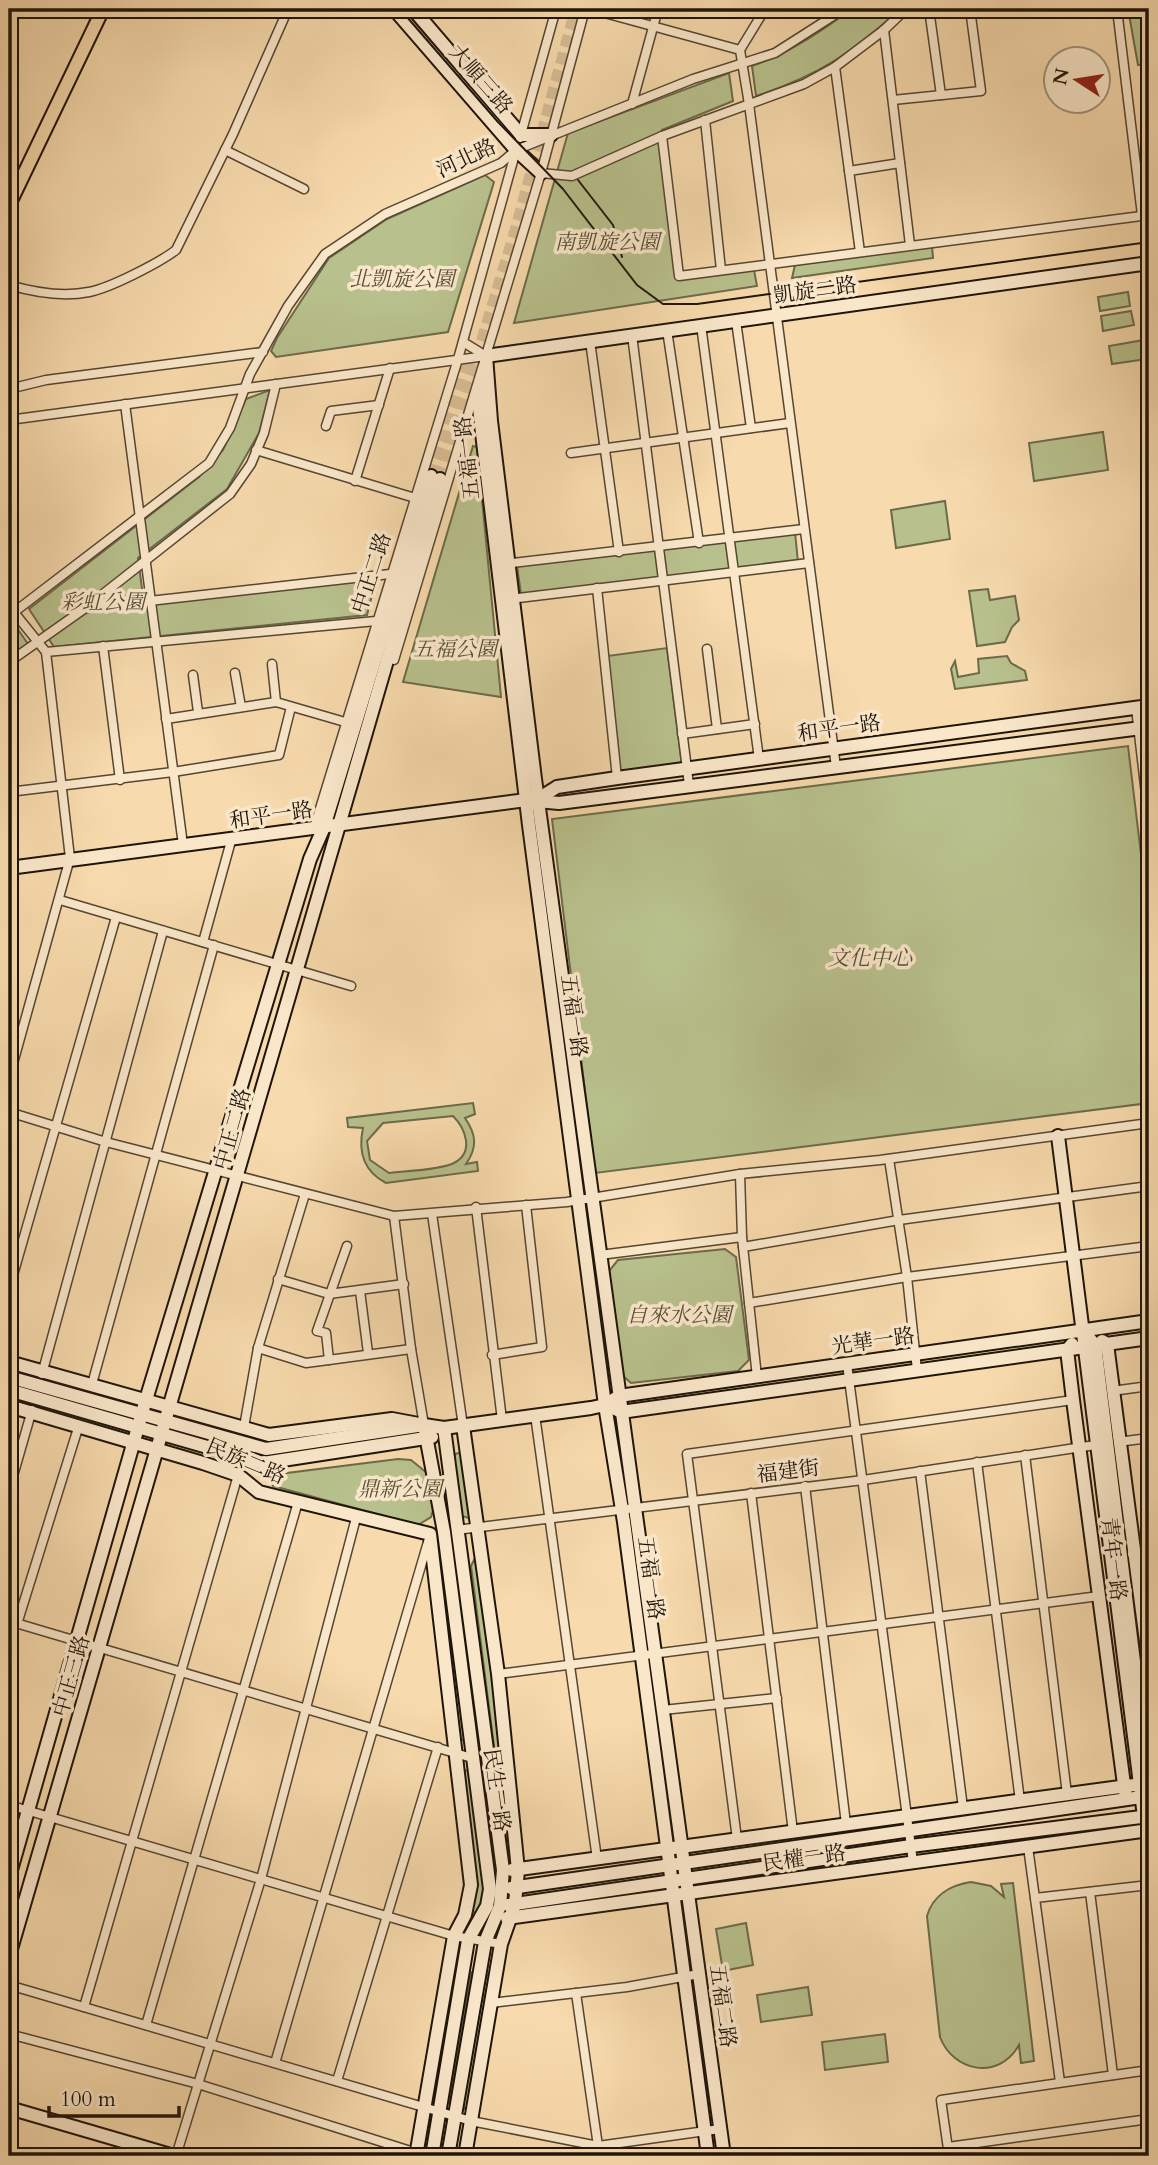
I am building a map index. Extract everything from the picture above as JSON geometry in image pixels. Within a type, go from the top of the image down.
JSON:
[{"type":"main road","points":[[9,205],[103,9]]},
{"type":"street","points":[[9,285],[31,291],[90,292],[162,261],[176,250],[225,150],[288,9]]},
{"type":"street","name":"大順三路","points":[[394,9],[516,150],[541,173]]},
{"type":"street","name":"大順三路","points":[[413,9],[521,135],[551,135]]},
{"type":"street","name":"中正二路","points":[[319,827],[345,722],[458,359],[555,9]]},
{"type":"street","points":[[588,9],[740,50]]},
{"type":"street","name":"中正二路","points":[[170,1407],[298,970],[486,356],[588,9]]},
{"type":"street","points":[[632,104],[658,9]]},
{"type":"street","points":[[765,9],[740,50],[836,767]]},
{"type":"street","name":"河北路","points":[[11,612],[209,463],[230,428],[263,352],[288,306],[325,254],[385,214],[501,163],[516,150],[693,79],[775,53],[844,9]]},
{"type":"street","points":[[541,173],[572,176],[662,135],[804,84],[835,67],[884,30],[906,9]]},
{"type":"street","points":[[929,9],[941,95]]},
{"type":"street","points":[[893,100],[981,91],[970,9]]},
{"type":"street","points":[[1117,9],[1146,215]]},
{"type":"street","points":[[884,30],[910,244]]},
{"type":"street","points":[[835,67],[860,252]]},
{"type":"street","points":[[705,120],[720,270]]},
{"type":"street","name":"凱旋二路","points":[[662,135],[679,276],[1146,215]]},
{"type":"street","points":[[225,150],[304,189]]},
{"type":"street","points":[[849,171],[900,163]]},
{"type":"street","name":"凱旋二路","points":[[486,356],[1149,263]]},
{"type":"street","points":[[736,321],[751,428]]},
{"type":"street","points":[[701,326],[759,759]]},
{"type":"street","points":[[667,330],[699,543]]},
{"type":"street","points":[[632,335],[689,785]]},
{"type":"street","points":[[590,341],[619,552]]},
{"type":"street","points":[[463,342],[486,356]]},
{"type":"street","points":[[9,389],[46,380],[263,352]]},
{"type":"street","points":[[9,420],[486,356]]},
{"type":"street","name":"五福一路","points":[[486,356],[479,408],[509,599],[578,1200],[605,1405],[675,1895]]},
{"type":"street","points":[[355,481],[390,368]]},
{"type":"street","points":[[9,662],[37,639],[84,609],[230,494],[264,433],[276,384]]},
{"type":"street","points":[[125,404],[183,845]]},
{"type":"street","points":[[326,426],[331,411],[379,405]]},
{"type":"street","points":[[571,453],[790,423]]},
{"type":"street","points":[[256,450],[415,498]]},
{"type":"street","name":"中正二路","points":[[146,1399],[319,827],[436,478],[342,824]]},
{"type":"street","points":[[504,564],[804,529]]},
{"type":"street","points":[[509,599],[808,563]]},
{"type":"street","points":[[84,609],[390,574]]},
{"type":"street","points":[[597,588],[617,778]]},
{"type":"street","points":[[9,1078],[70,858],[64,787],[46,652],[11,612]]},
{"type":"street","points":[[46,652],[376,621]]},
{"type":"street","points":[[103,646],[120,780]]},
{"type":"street","points":[[707,649],[717,729]]},
{"type":"street","points":[[272,664],[276,702]]},
{"type":"street","points":[[235,673],[241,707]]},
{"type":"street","points":[[193,675],[198,712]]},
{"type":"street","points":[[166,719],[276,702],[345,722]]},
{"type":"street","points":[[9,792],[120,780],[279,755],[290,707]]},
{"type":"street","points":[[1143,707],[1149,820]]},
{"type":"street","name":"和平一路","points":[[532,799],[557,788],[617,778],[1143,707]]},
{"type":"street","points":[[682,734],[755,724]]},
{"type":"street","name":"和平一路","points":[[10,871],[70,858],[231,841],[532,799],[559,803],[1144,728]]},
{"type":"street","name":"五福一路","points":[[532,799],[637,1509],[684,1861]]},
{"type":"street","points":[[203,942],[231,841]]},
{"type":"street","points":[[60,901],[351,986]]},
{"type":"street","points":[[9,1289],[58,1128],[116,917]]},
{"type":"street","points":[[9,1490],[163,931]]},
{"type":"street","points":[[92,1384],[214,946]]},
{"type":"street","points":[[9,1112],[106,1142],[394,1216],[578,1200],[740,1174],[889,1159],[1149,1123]]},
{"type":"street","name":"青年一路","points":[[1058,1136],[1084,1330],[1095,1346],[1112,1391],[1108,1443],[1135,1554],[1149,1660]]},
{"type":"street","points":[[889,1159],[907,1277],[917,1370]]},
{"type":"street","points":[[740,1174],[742,1237],[757,1377]]},
{"type":"street","points":[[743,1247],[899,1220],[1066,1195],[1149,1186]]},
{"type":"street","points":[[244,1427],[258,1348],[305,1194]]},
{"type":"street","points":[[492,1355],[542,1347],[526,1205]]},
{"type":"street","points":[[476,1207],[502,1420]]},
{"type":"street","points":[[432,1214],[463,1426]]},
{"type":"street","points":[[394,1216],[424,1425]]},
{"type":"street","points":[[600,1255],[742,1237]]},
{"type":"street","points":[[329,1360],[326,1334],[317,1331],[347,1246]]},
{"type":"street","points":[[749,1303],[907,1277],[1149,1246]]},
{"type":"street","points":[[278,1279],[329,1294],[404,1284]]},
{"type":"street","points":[[360,1291],[368,1353]]},
{"type":"street","name":"光華一路","points":[[269,1435],[392,1419],[444,1428],[463,1426],[605,1405],[619,1396],[1149,1321]]},
{"type":"street","points":[[1068,1350],[1084,1330],[1095,1346]]},
{"type":"street","name":"光華一路","points":[[621,1412],[1149,1338]]},
{"type":"street","name":"青年一路","points":[[1095,1346],[1108,1443],[1116,1556],[1146,1788],[1148,1823]]},
{"type":"street","points":[[258,1348],[306,1363],[411,1349]]},
{"type":"street","name":"青年一路","points":[[1068,1350],[1129,1819]]},
{"type":"street","name":"民族二路","points":[[9,1362],[269,1435]]},
{"type":"street","points":[[847,1364],[913,1862]]},
{"type":"street","name":"民族二路","points":[[9,1377],[37,1392]]},
{"type":"street","points":[[1112,1391],[1149,1386]]},
{"type":"street","name":"民族二路","points":[[9,1390],[37,1392],[165,1426],[267,1449]]},
{"type":"street","name":"中正三路","points":[[9,1877],[146,1399]]},
{"type":"street","points":[[737,1839],[687,1454],[1073,1401]]},
{"type":"street","points":[[605,1405],[621,1412]]},
{"type":"street","name":"民族二路","points":[[9,1406],[158,1448],[238,1475],[259,1492],[356,1518],[430,1534]]},
{"type":"street","name":"中正三路","points":[[9,1956],[170,1407]]},
{"type":"street","points":[[535,1415],[597,1859]]},
{"type":"street","points":[[79,1425],[13,1623],[472,1758]]},
{"type":"street","name":"光華一路","points":[[267,1449],[424,1425]]},
{"type":"street","name":"民生一路","points":[[424,1425],[444,1532],[488,1871],[496,1889]]},
{"type":"street","name":"民族二路","points":[[165,1426],[263,1463],[428,1440]]},
{"type":"street","name":"民生一路","points":[[463,1426],[498,1674],[518,1870],[513,1910],[500,1944],[466,2156]]},
{"type":"street","points":[[428,1440],[444,1428]]},
{"type":"street","name":"民生一路","points":[[444,1428],[460,1530],[503,1870],[493,1906],[495,1920],[485,1942],[447,2156]]},
{"type":"street","name":"福建街","points":[[430,1534],[863,1480],[1149,1438]]},
{"type":"street","points":[[1025,1455],[1067,1794]]},
{"type":"street","points":[[977,1462],[1020,1801]]},
{"type":"street","points":[[920,1471],[963,1808]]},
{"type":"street","points":[[84,2007],[134,1842],[238,1475]]},
{"type":"street","points":[[805,1486],[846,1824]]},
{"type":"street","points":[[751,1493],[793,1832]]},
{"type":"street","points":[[146,2025],[298,1502]]},
{"type":"street","points":[[9,2108],[175,2156],[261,1879],[356,1518]]},
{"type":"street","points":[[275,2063],[430,1534]]},
{"type":"street","name":"民生一路","points":[[417,2155],[454,1936],[465,1915],[471,1885],[430,1534]]},
{"type":"street","points":[[1095,1559],[1149,1552]]},
{"type":"street","points":[[498,1674],[1099,1596]]},
{"type":"street","points":[[1109,1662],[1149,1660]]},
{"type":"street","points":[[663,1710],[777,1698]]},
{"type":"street","points":[[337,2081],[438,1747]]},
{"type":"street","name":"民權一路","points":[[488,1871],[518,1870],[597,1859],[669,1856],[684,1861],[909,1830],[1146,1788]]},
{"type":"street","name":"民權一路","points":[[496,1889],[669,1856],[682,1847],[1067,1794],[1125,1793]]},
{"type":"street","points":[[9,1805],[468,1940],[500,1944]]},
{"type":"street","points":[[1129,1819],[1148,1823]]},
{"type":"street","name":"民權一路","points":[[465,1915],[495,1920],[513,1910],[672,1880],[1129,1819]]},
{"type":"street","name":"民權一路","points":[[493,1906],[513,1910],[675,1895],[1028,1847],[1148,1823]]},
{"type":"street","points":[[1028,1847],[1060,2082]]},
{"type":"street","name":"五福二路","points":[[684,1861],[708,2156]]},
{"type":"street","points":[[1035,1898],[1149,1885]]},
{"type":"street","points":[[1090,1892],[1113,2075]]},
{"type":"street","name":"五福二路","points":[[675,1895],[693,1975],[724,2156]]},
{"type":"street","name":"民生一路","points":[[432,2156],[468,1940],[480,1919],[493,1906]]},
{"type":"street","points":[[491,2003],[693,1975]]},
{"type":"street","points":[[9,1985],[471,2121],[598,2146],[720,2129]]},
{"type":"street","points":[[576,1993],[598,2146]]},
{"type":"street","points":[[9,2034],[198,2084],[417,2155]]},
{"type":"street","points":[[1149,2070],[941,2100],[949,2152],[1149,2119]]},
{"type":"green space","points":[[851,9],[900,9],[850,51],[798,80],[756,96],[752,66],[804,42]]},
{"type":"green space","points":[[1128,9],[1149,9],[1149,64],[1138,65]]},
{"type":"green space","name":"南凱旋公園","points":[[729,73],[733,101],[662,130],[678,280],[754,270],[757,286],[514,323],[568,133]]},
{"type":"green space","name":"北凱旋公園","points":[[485,175],[494,182],[448,332],[276,357],[271,351],[277,338],[329,258],[387,219]]},
{"type":"green space","points":[[932,246],[933,258],[792,278],[795,265]]},
{"type":"green space","points":[[1128,292],[1130,306],[1100,311],[1098,297]]},
{"type":"green space","points":[[1131,311],[1134,325],[1103,331],[1101,316]]},
{"type":"green space","points":[[1144,340],[1147,359],[1112,364],[1109,346]]},
{"type":"green space","name":"彩虹公園","points":[[270,390],[259,433],[227,489],[138,558],[144,604],[376,579],[367,615],[54,647],[29,609],[199,477],[223,450],[246,399]]},
{"type":"green space","points":[[1103,432],[1108,470],[1034,481],[1029,443]]},
{"type":"green space","name":"五福公園","points":[[473,446],[477,447],[501,697],[403,682]]},
{"type":"green space","points":[[945,501],[950,539],[896,548],[891,510]]},
{"type":"green space","points":[[1149,501],[1149,573],[1142,536]]},
{"type":"green space","points":[[795,532],[798,562],[521,594],[517,566]]},
{"type":"green space","points":[[988,589],[990,600],[1015,596],[1019,620],[1012,627],[1005,642],[977,646],[969,591]]},
{"type":"green space","points":[[9,619],[28,644],[9,658]]},
{"type":"green space","points":[[667,648],[682,765],[619,773],[607,656]]},
{"type":"green space","points":[[1007,656],[1011,663],[1025,671],[1027,680],[955,689],[951,669],[955,661],[958,677],[979,673],[978,659]]},
{"type":"green space","name":"文化中心","points":[[1128,746],[1149,921],[1149,1103],[595,1173],[552,819]]},
{"type":"green space","points":[[473,1103],[475,1114],[465,1118],[474,1141],[466,1164],[477,1162],[478,1171],[386,1183],[372,1173],[364,1160],[361,1145],[363,1128],[348,1127],[347,1118]],"holes":[[[453,1116],[464,1133],[466,1146],[464,1153],[454,1163],[432,1169],[389,1173],[370,1160],[367,1141],[383,1123]]]},
{"type":"green space","name":"自來水公園","points":[[725,1249],[736,1257],[749,1360],[738,1371],[631,1383],[622,1375],[609,1271],[618,1260]]},
{"type":"green space","points":[[462,1452],[472,1519],[462,1516],[454,1460],[455,1454]]},
{"type":"green space","name":"鼎新公園","points":[[398,1459],[411,1460],[427,1473],[433,1510],[431,1517],[418,1525],[273,1486],[269,1479],[271,1475]]},
{"type":"green space","points":[[476,1556],[480,1557],[510,1839],[506,1840],[471,1566]]},
{"type":"green space","points":[[447,1584],[466,1740],[460,1740],[442,1585]]},
{"type":"green space","points":[[463,1770],[469,1771],[485,1901],[476,1915],[470,1906]]},
{"type":"green space","points":[[971,1882],[991,1886],[1004,1897],[1001,1884],[1013,1883],[1034,2061],[1021,2063],[1019,2045],[1000,2064],[977,2068],[955,2058],[940,2037],[927,1916],[934,1902],[944,1892]]},
{"type":"green space","points":[[746,1923],[753,1965],[723,1971],[716,1929]]},
{"type":"green space","points":[[456,1966],[459,1967],[435,2100],[431,2098]]},
{"type":"green space","points":[[471,1972],[473,1973],[451,2102],[449,2101]]},
{"type":"green space","points":[[485,1975],[490,1975],[468,2108],[465,2109],[461,2102]]},
{"type":"green space","points":[[808,1987],[812,2015],[761,2022],[757,1995]]},
{"type":"green space","points":[[885,2034],[888,2062],[825,2070],[822,2042]]},
{"type":"tunnel","points":[[440,479],[516,229],[576,9]]},
{"type":"tunnel","points":[[431,476],[467,362]]},
{"type":"tram line","points":[[400,9],[498,122],[563,189],[637,285],[663,304],[697,304],[1149,242]]},
{"type":"tram line","points":[[578,180],[613,225],[622,257]]}]
